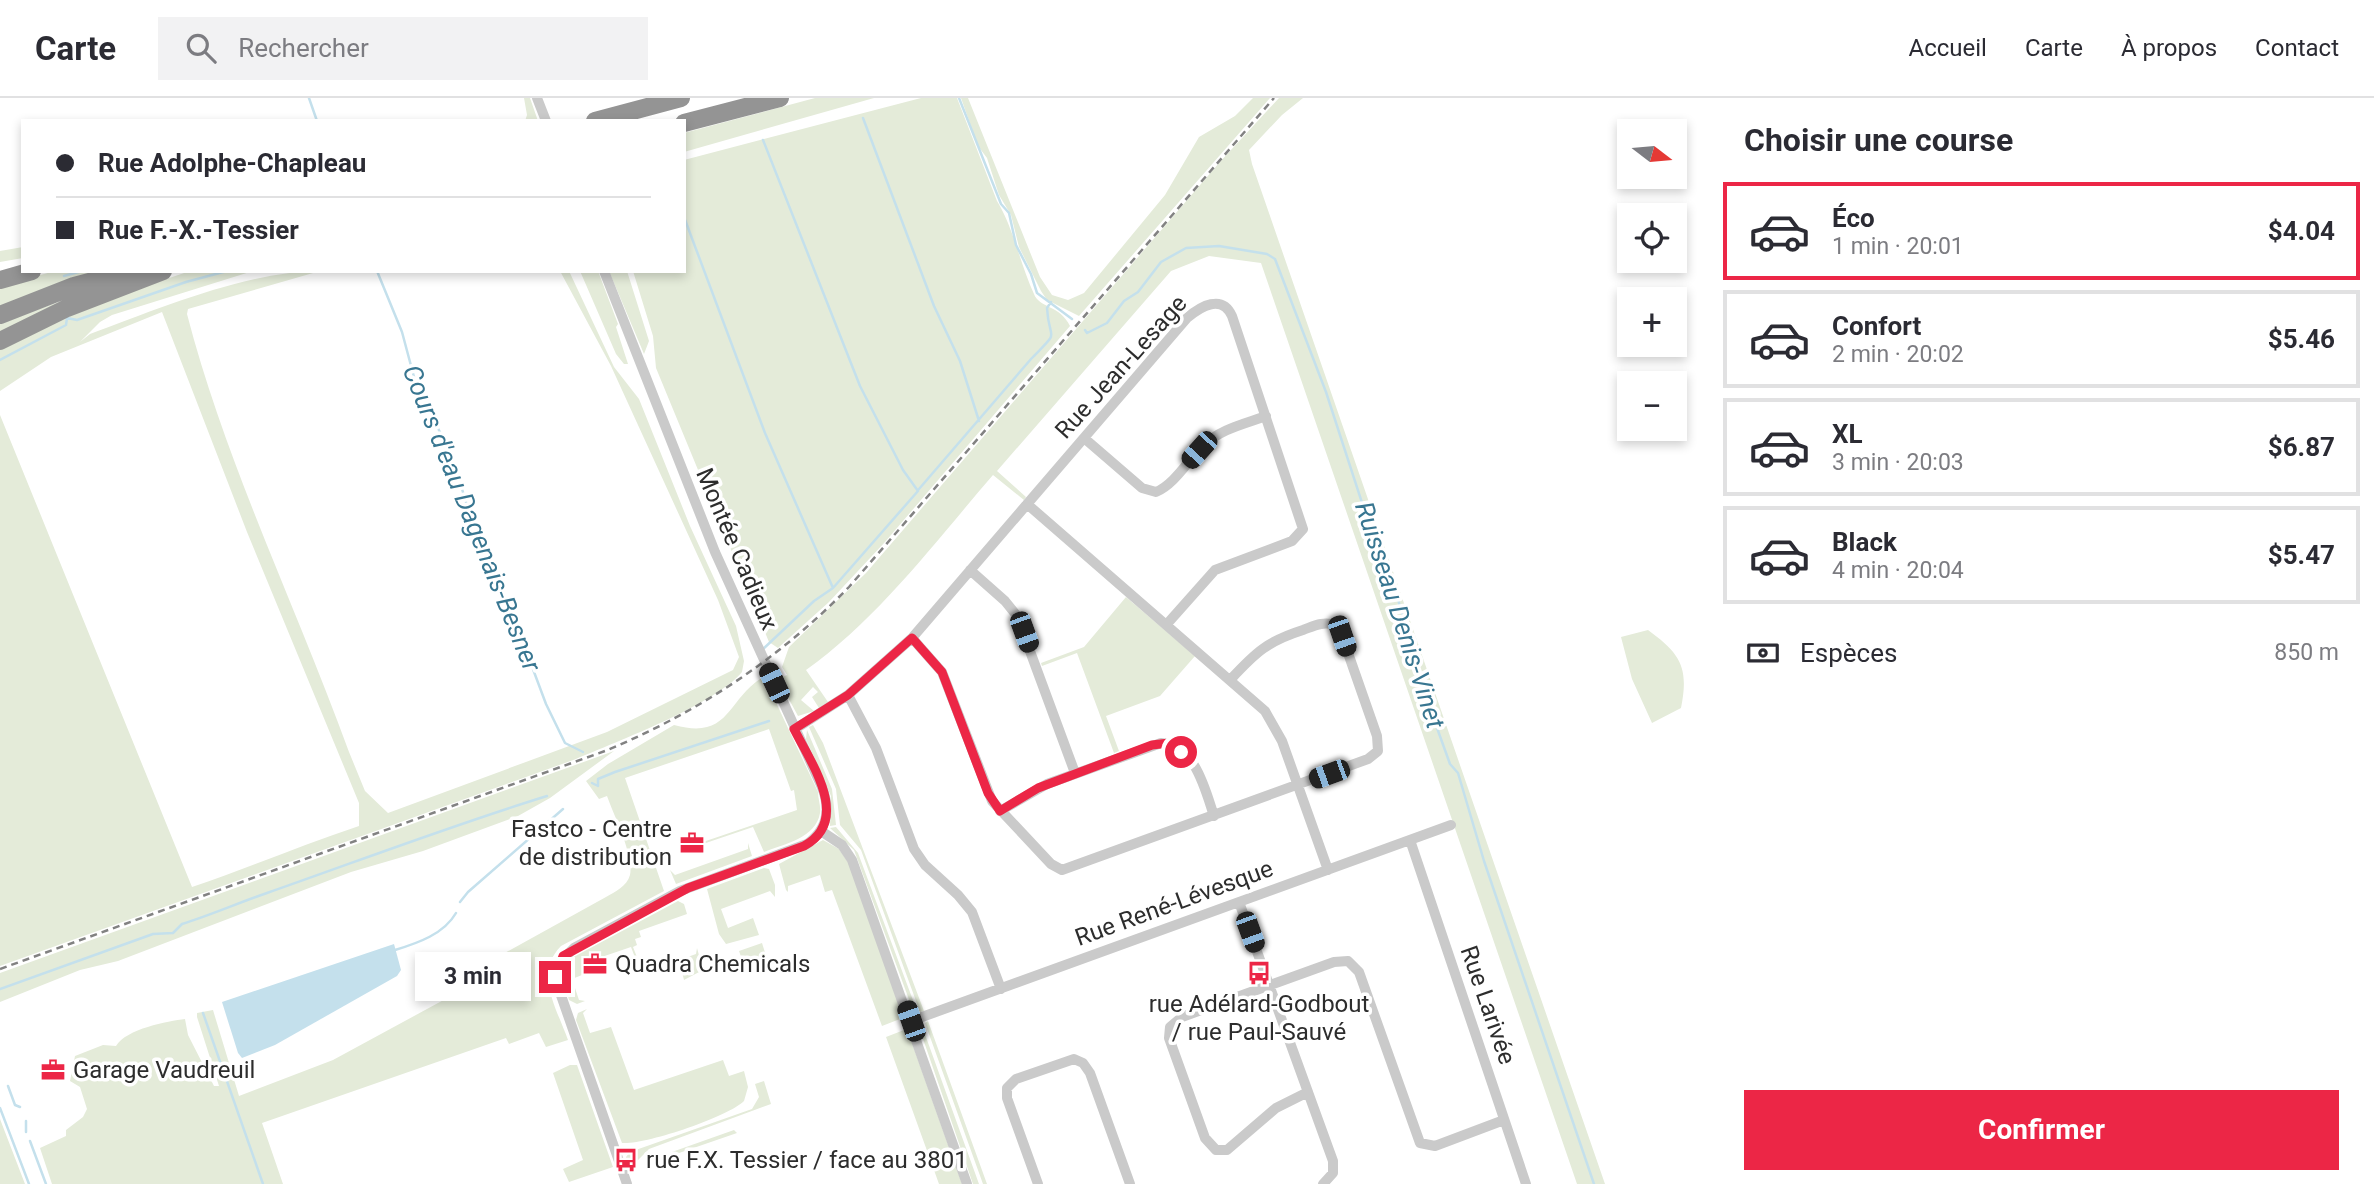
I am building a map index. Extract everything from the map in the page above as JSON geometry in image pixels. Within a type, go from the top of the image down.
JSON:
[{"type":"highway","points":[[602,119],[681,98]]},
{"type":"highway","points":[[686,122],[780,98]]},
{"type":"highway","points":[[0,272],[21,270]]},
{"type":"highway","points":[[0,280],[25,273]]},
{"type":"highway","points":[[0,315],[65,290],[124,273]]},
{"type":"highway","points":[[0,341],[67,308],[158,273]]},
{"type":"street","points":[[537,98],[544,117]]},
{"type":"street","name":"Montée Cadieux","points":[[605,273],[680,469],[826,799],[827,816],[821,831]]},
{"type":"street","name":"Rue Jean-Lesage","points":[[794,729],[848,695],[912,638],[1187,318],[1214,303],[1223,305],[1231,312],[1301,518],[1302,531],[1292,541],[1215,570],[1167,624]]},
{"type":"street","points":[[1084,438],[1142,488],[1156,492],[1167,485],[1209,440],[1266,416]]},
{"type":"street","points":[[1027,504],[1259,704],[1275,726],[1328,870]]},
{"type":"street","points":[[970,570],[1005,601],[1017,616],[1076,773]]},
{"type":"street","points":[[912,638],[942,672],[988,793],[1000,811],[1051,864],[1062,870],[1368,759],[1378,751],[1377,736],[1339,631],[1332,624],[1323,623],[1277,638],[1256,652],[1231,679]]},
{"type":"street","points":[[848,695],[876,748],[914,849],[925,865],[958,895],[972,912],[1001,989]]},
{"type":"street","points":[[1000,811],[1038,788],[1152,745],[1169,743],[1195,766],[1214,816]]},
{"type":"street","name":"Rue René-Lévesque","points":[[911,1021],[1451,825]]},
{"type":"street","points":[[627,1184],[556,981],[558,964],[574,948],[673,895],[804,846],[821,831],[842,845],[852,860],[967,1184]]},
{"type":"street","name":"Rue Larivée","points":[[1410,840],[1526,1184]]},
{"type":"street","points":[[1239,902],[1333,1161],[1333,1173],[1323,1184]]},
{"type":"street","points":[[1308,1092],[1276,1108],[1230,1148],[1216,1150],[1205,1138],[1170,1042],[1169,1030],[1177,1020],[1338,961],[1355,966],[1416,1136],[1423,1144],[1435,1146],[1504,1120]]},
{"type":"street","points":[[1038,1184],[1009,1106],[1007,1088],[1016,1079],[1074,1059],[1083,1063],[1090,1073],[1130,1184]]},
{"type":"green space","points":[[524,98],[530,98],[537,119],[526,119]]},
{"type":"green space","points":[[815,98],[874,98],[686,151],[686,132]]},
{"type":"green space","points":[[921,98],[957,98],[1034,294],[1040,302],[1061,314],[1070,326],[885,542],[829,602],[778,648],[769,642],[656,368],[653,336],[634,273],[686,273],[686,159]]},
{"type":"green space","points":[[961,98],[968,98],[1040,277],[1052,295],[1068,300],[1084,293],[1165,195],[1199,137],[1235,116],[1253,98],[1270,98],[1079,316],[1047,300],[1041,291],[1019,247],[1011,215],[999,195],[987,158],[978,146]]},
{"type":"green space","points":[[1279,98],[1303,98],[1282,115],[1249,150],[1252,164],[1605,1184],[1577,1184],[1261,263],[1209,256],[1171,271],[997,471],[1026,497],[1024,500],[993,475],[882,603],[858,627],[806,670],[828,702],[819,708],[812,697],[818,692],[813,687],[801,700],[814,711],[798,716],[778,679],[787,675],[782,667],[789,647],[866,573],[1219,163]]},
{"type":"green space","points":[[21,247],[21,258],[0,262],[0,251]]},
{"type":"green space","points":[[48,273],[103,273],[0,309],[0,286]]},
{"type":"green space","points":[[184,273],[247,273],[112,315],[100,322],[80,342],[90,334],[234,284],[263,277],[313,273],[188,309],[187,314],[203,370],[241,480],[349,752],[365,791],[388,813],[607,732],[733,670],[739,657],[718,600],[611,366],[561,273],[570,273],[614,367],[639,399],[690,526],[736,626],[744,661],[742,672],[711,697],[689,709],[576,759],[0,966],[0,415],[192,887],[359,826],[359,803],[247,532],[162,312],[51,357],[0,391],[0,348],[63,314]]},
{"type":"green space","points":[[581,273],[599,273],[618,324],[616,327],[628,364],[624,364],[616,354]]},
{"type":"green space","points":[[610,273],[628,273],[649,341],[644,354]]},
{"type":"green space","points":[[89,291],[0,335],[0,323]]},
{"type":"green space","points":[[1126,597],[1195,656],[1160,696],[1106,716],[1119,751],[1114,753],[1077,653],[1042,666],[1041,663],[1084,647]]},
{"type":"green space","points":[[1648,630],[1675,655],[1683,672],[1684,682],[1681,708],[1652,723],[1632,679],[1621,637]]},
{"type":"green space","points":[[760,679],[765,679],[818,792],[820,810],[817,822],[798,839],[764,852],[753,827],[697,846],[797,810],[794,790],[791,791],[769,729],[625,778],[664,891],[561,946],[553,957],[548,979],[550,992],[568,1040],[546,1047],[539,1033],[509,1044],[506,1038],[262,1123],[283,1184],[52,1184],[40,1148],[66,1136],[66,1130],[83,1117],[87,1109],[80,1087],[70,1081],[75,1056],[103,1045],[116,1046],[129,1035],[148,1027],[185,1019],[188,1035],[214,1086],[219,1086],[197,1017],[197,1013],[213,1010],[239,1096],[333,1060],[497,971],[492,960],[613,893],[630,875],[629,857],[623,835],[607,796],[599,799],[586,781],[608,764],[674,725],[692,728],[716,723]]},
{"type":"green space","points":[[813,725],[823,743],[924,1011],[920,1012],[861,850],[840,825],[836,789],[809,727]]},
{"type":"green space","points":[[807,730],[832,789],[836,825],[830,826],[831,796],[806,739]]},
{"type":"green space","points":[[614,751],[550,798],[518,816],[423,851],[351,872],[118,961],[80,970],[0,1002],[0,973]]},
{"type":"green space","points":[[836,827],[858,853],[917,1011],[911,1005],[854,850],[830,828]]},
{"type":"green space","points":[[823,840],[839,849],[849,864],[903,1014],[900,1019],[882,1026],[832,890],[825,892],[820,875],[788,886],[788,892],[786,890],[779,864]]},
{"type":"green space","points":[[748,843],[752,856],[676,884],[670,870],[675,875],[748,849]]},
{"type":"green space","points":[[764,868],[769,869],[775,885],[775,897],[770,891],[721,909],[728,928],[753,918],[759,935],[726,944],[719,934],[707,889]]},
{"type":"green space","points":[[678,901],[684,904],[687,914],[639,931],[641,937],[635,939],[637,945],[633,947],[640,965],[650,964],[639,968],[631,947],[587,962],[583,965],[587,973],[572,979],[579,1000],[585,1001],[577,1004],[569,1000],[562,974],[568,960]]},
{"type":"green space","points":[[762,943],[767,959],[744,965],[739,951]]},
{"type":"green space","points":[[697,948],[703,970],[684,980],[679,960],[696,954]]},
{"type":"green space","points":[[587,1009],[583,1013],[590,1033],[611,1027],[634,1090],[723,1060],[729,1076],[744,1071],[748,1087],[744,1101],[721,1115],[686,1129],[649,1140],[622,1143],[576,1020],[578,1013]]},
{"type":"green space","points":[[928,1021],[987,1184],[983,1184],[925,1023]]},
{"type":"green space","points":[[922,1026],[979,1184],[973,1184],[921,1033]]},
{"type":"green space","points":[[904,1030],[908,1032],[962,1184],[939,1184],[886,1037]]},
{"type":"green space","points":[[570,1065],[577,1065],[613,1167],[569,1182],[563,1169],[583,1160],[553,1073]]},
{"type":"green space","points":[[764,1081],[771,1104],[649,1149],[635,1163],[627,1163],[626,1157],[630,1152],[752,1109],[759,1097],[755,1084]]},
{"type":"green space","points":[[0,1119],[25,1184],[0,1184]]},
{"type":"green space","points":[[734,1130],[737,1133],[650,1163],[655,1158]]},
{"type":"water","points":[[394,944],[401,970],[397,976],[275,1045],[242,1058],[238,1053],[222,1002]]},
{"type":"waterway","points":[[309,98],[316,119]]},
{"type":"waterway","name":"Ruisseau Denis-Vinet","points":[[959,98],[1001,204],[1009,213],[1016,245],[1031,274],[1037,293],[1072,319]]},
{"type":"waterway","points":[[863,118],[934,306],[960,361],[979,421]]},
{"type":"waterway","points":[[686,222],[765,433],[833,588],[918,491],[903,470],[860,386],[763,140]]},
{"type":"waterway","name":"Ruisseau Denis-Vinet","points":[[1085,330],[1087,333],[1107,323],[1124,301],[1138,292],[1161,262],[1186,248],[1219,246],[1267,254],[1275,259],[1326,392],[1379,555],[1397,596],[1428,703],[1450,764],[1458,773],[1484,861],[1594,1184]]},
{"type":"waterway","points":[[64,276],[75,273]]},
{"type":"waterway","points":[[0,360],[66,325],[67,318],[77,320],[220,273]]},
{"type":"waterway","name":"Cours d'eau Dagenais-Besner","points":[[378,273],[402,332],[414,377],[421,385],[426,406],[441,434],[446,455],[455,466],[473,525],[512,613],[546,704],[565,743],[583,752]]},
{"type":"waterway","points":[[919,489],[1050,338],[1047,308],[1051,302]]},
{"type":"waterway","points":[[762,650],[814,601],[833,588]]},
{"type":"waterway","points":[[592,783],[598,786],[598,779],[615,772],[769,721]]},
{"type":"waterway","points":[[0,989],[153,934],[173,933],[182,924],[547,796]]},
{"type":"waterway","points":[[460,902],[563,809]]},
{"type":"waterway","points":[[395,950],[437,932],[445,927],[456,913]]},
{"type":"waterway","points":[[203,1013],[263,1184]]},
{"type":"waterway","points":[[8,1086],[15,1105],[20,1107]]},
{"type":"waterway","points":[[0,1108],[29,1184]]},
{"type":"waterway","points":[[26,1121],[26,1132]]},
{"type":"waterway","points":[[30,1141],[46,1184]]},
{"type":"railway","points":[[0,969],[605,751],[672,719],[735,682],[794,638],[849,587],[1274,98]]},
{"type":"place","name":"Fastco - Centre de distribution","points":[[692,843]]},
{"type":"place","name":"Quadra Chemicals","points":[[595,964]]},
{"type":"place","name":"rue Adélard-Godbout / rue Paul-Sauvé","points":[[1259,973]]},
{"type":"place","name":"Garage Vaudreuil","points":[[53,1070]]},
{"type":"place","name":"rue F.X. Tessier / face au 3801","points":[[626,1160]]},
{"type":"route","points":[[555,977],[563,956],[574,948],[673,895],[804,846],[815,838],[824,826],[828,810],[824,792],[794,729],[848,695],[912,638],[942,672],[988,793],[1000,811],[1038,788],[1152,745],[1169,743],[1181,752]]}]
